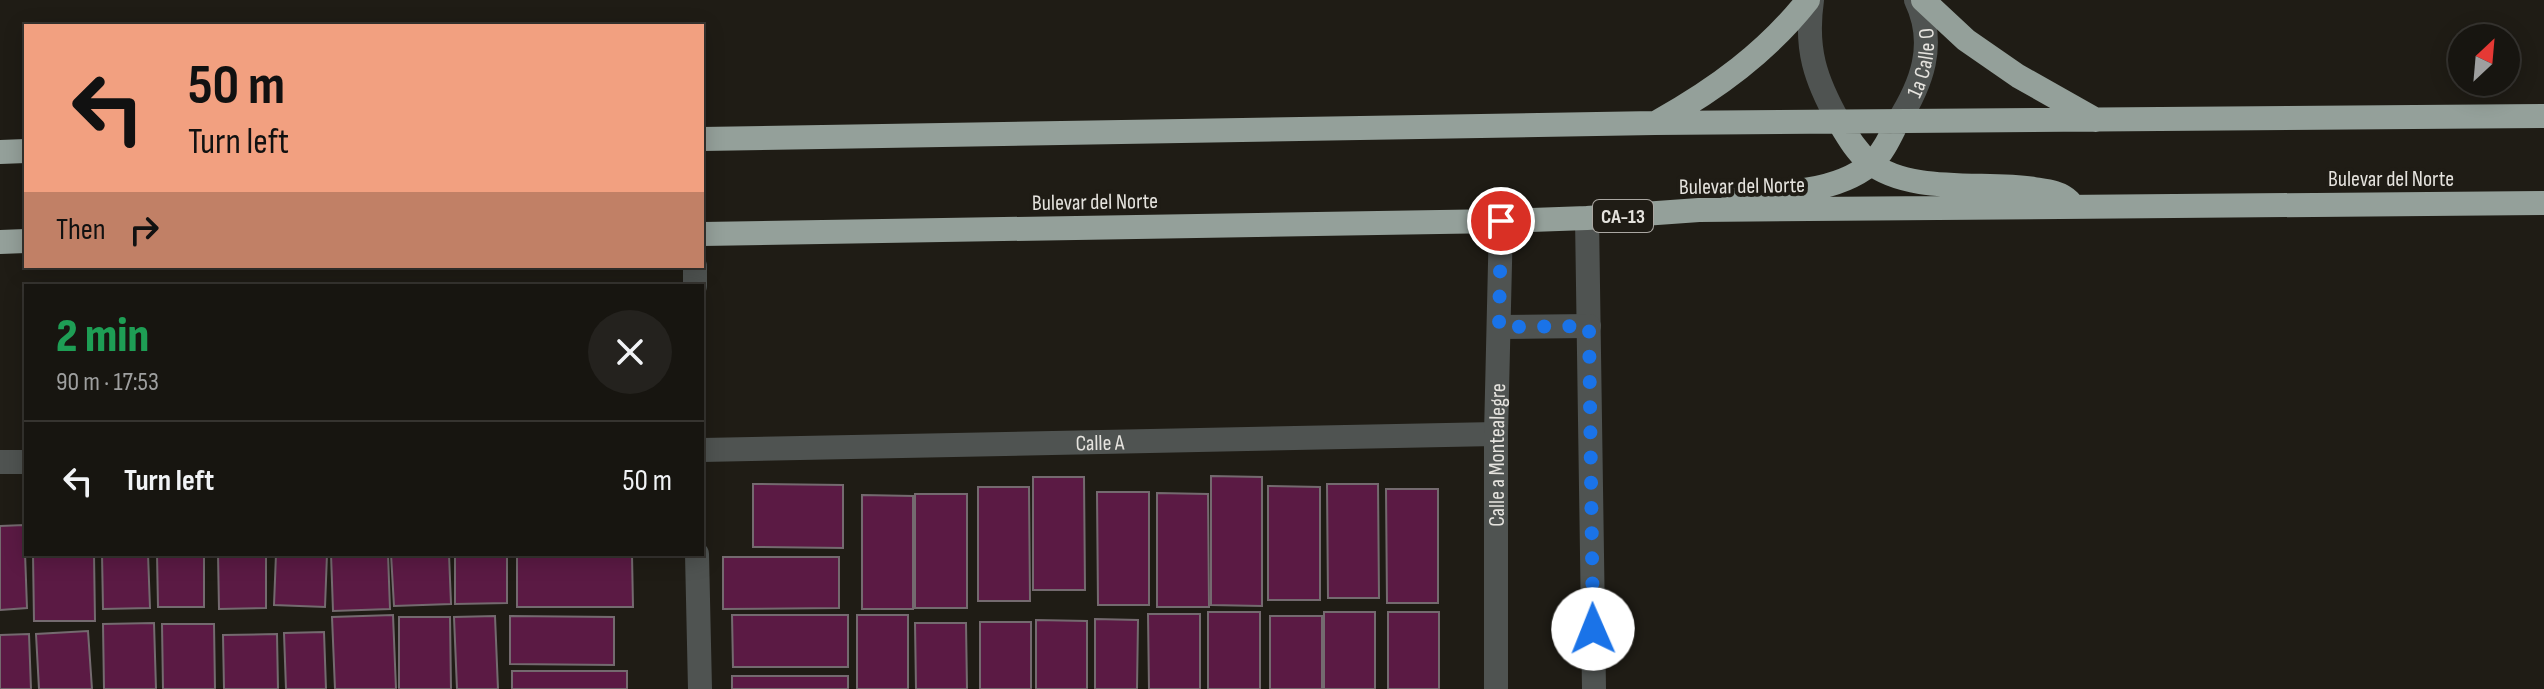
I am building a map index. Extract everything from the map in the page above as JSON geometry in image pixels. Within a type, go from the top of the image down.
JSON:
[{"type":"highway","points":[[1655,123],[1702,97],[1739,71],[1810,0]]},
{"type":"highway","points":[[1923,0],[1966,40],[2018,76],[2098,121]]},
{"type":"highway","points":[[704,139],[1655,123],[2544,116]]},
{"type":"highway","points":[[1839,122],[1871,164],[1902,178],[1939,185],[2027,188],[2052,192],[2063,195],[2074,207]]},
{"type":"highway","points":[[1699,210],[1709,196],[1815,188],[1843,180],[1871,164],[1887,144],[1897,123]]},
{"type":"highway","points":[[0,152],[24,151]]},
{"type":"highway","name":"Bulevar del Norte","points":[[704,234],[1501,221],[1699,210],[2544,203]]},
{"type":"highway","points":[[0,242],[24,241]]},
{"type":"street","points":[[1810,0],[1810,55],[1827,101],[1839,122]]},
{"type":"street","name":"1a Calle O","points":[[1897,123],[1913,97],[1925,67],[1927,48],[1921,10],[1916,0]]},
{"type":"street","points":[[1587,218],[1594,689]]},
{"type":"street","name":"Calle a Montealegre","points":[[1496,689],[1496,434],[1501,221]]},
{"type":"street","points":[[1499,327],[1589,326]]},
{"type":"street","name":"Calle A","points":[[704,450],[1496,434]]},
{"type":"street","points":[[0,462],[24,462]]},
{"type":"street","points":[[697,556],[700,689]]},
{"type":"building","points":[[1211,476],[1262,477],[1262,606],[1211,605]]},
{"type":"building","points":[[1033,477],[1084,477],[1085,590],[1033,590]]},
{"type":"building","points":[[753,484],[843,485],[843,548],[753,547]]},
{"type":"building","points":[[1327,484],[1378,484],[1379,598],[1328,598]]},
{"type":"building","points":[[1268,486],[1320,487],[1320,600],[1268,600]]},
{"type":"building","points":[[978,487],[1029,487],[1030,601],[978,601]]},
{"type":"building","points":[[1386,489],[1438,489],[1438,603],[1387,603]]},
{"type":"building","points":[[1097,492],[1149,492],[1149,605],[1098,605]]},
{"type":"building","points":[[1157,493],[1208,494],[1209,607],[1157,607]]},
{"type":"building","points":[[915,494],[967,494],[967,608],[915,608]]},
{"type":"building","points":[[862,495],[913,496],[913,609],[862,609]]},
{"type":"building","points":[[24,525],[27,608],[0,610],[0,526]]},
{"type":"building","points":[[33,556],[94,556],[95,621],[34,621]]},
{"type":"building","points":[[102,556],[148,556],[150,608],[103,609]]},
{"type":"building","points":[[157,556],[204,556],[204,607],[158,607]]},
{"type":"building","points":[[218,556],[266,556],[266,608],[219,609]]},
{"type":"building","points":[[276,556],[327,556],[325,607],[274,605]]},
{"type":"building","points":[[331,556],[388,556],[390,609],[333,611]]},
{"type":"building","points":[[391,556],[449,556],[451,604],[394,606]]},
{"type":"building","points":[[455,556],[507,556],[507,603],[455,604]]},
{"type":"building","points":[[517,556],[632,556],[633,607],[517,607]]},
{"type":"building","points":[[723,557],[839,557],[839,608],[723,609]]},
{"type":"building","points":[[1208,612],[1260,612],[1260,689],[1208,689]]},
{"type":"building","points":[[1324,612],[1375,612],[1375,689],[1324,689]]},
{"type":"building","points":[[1388,612],[1439,612],[1439,689],[1388,689]]},
{"type":"building","points":[[1148,614],[1200,614],[1200,689],[1149,689]]},
{"type":"building","points":[[393,615],[396,689],[335,689],[332,617]]},
{"type":"building","points":[[732,615],[848,615],[848,667],[733,667]]},
{"type":"building","points":[[857,615],[908,615],[908,689],[857,689]]},
{"type":"building","points":[[495,616],[498,689],[457,689],[454,617]]},
{"type":"building","points":[[510,616],[614,617],[614,665],[510,664]]},
{"type":"building","points":[[1270,616],[1322,616],[1322,689],[1270,689]]},
{"type":"building","points":[[399,617],[450,617],[451,689],[399,689]]},
{"type":"building","points":[[1095,619],[1138,620],[1137,689],[1095,689]]},
{"type":"building","points":[[1036,620],[1087,621],[1087,689],[1036,689]]},
{"type":"building","points":[[980,622],[1031,622],[1031,689],[980,689]]},
{"type":"building","points":[[154,623],[156,689],[104,689],[103,624]]},
{"type":"building","points":[[915,623],[966,623],[967,689],[916,689]]},
{"type":"building","points":[[162,624],[214,624],[215,689],[163,689]]},
{"type":"building","points":[[88,631],[92,689],[39,689],[36,634]]},
{"type":"building","points":[[324,632],[326,689],[286,689],[284,633]]},
{"type":"building","points":[[29,634],[31,689],[0,689],[0,635]]},
{"type":"building","points":[[277,634],[278,689],[224,689],[223,635]]},
{"type":"building","points":[[512,671],[627,671],[627,689],[512,689]]},
{"type":"building","points":[[732,676],[848,676],[848,689],[732,689]]},
{"type":"route","points":[[1501,221],[1499,327],[1589,326],[1593,629]]}]
